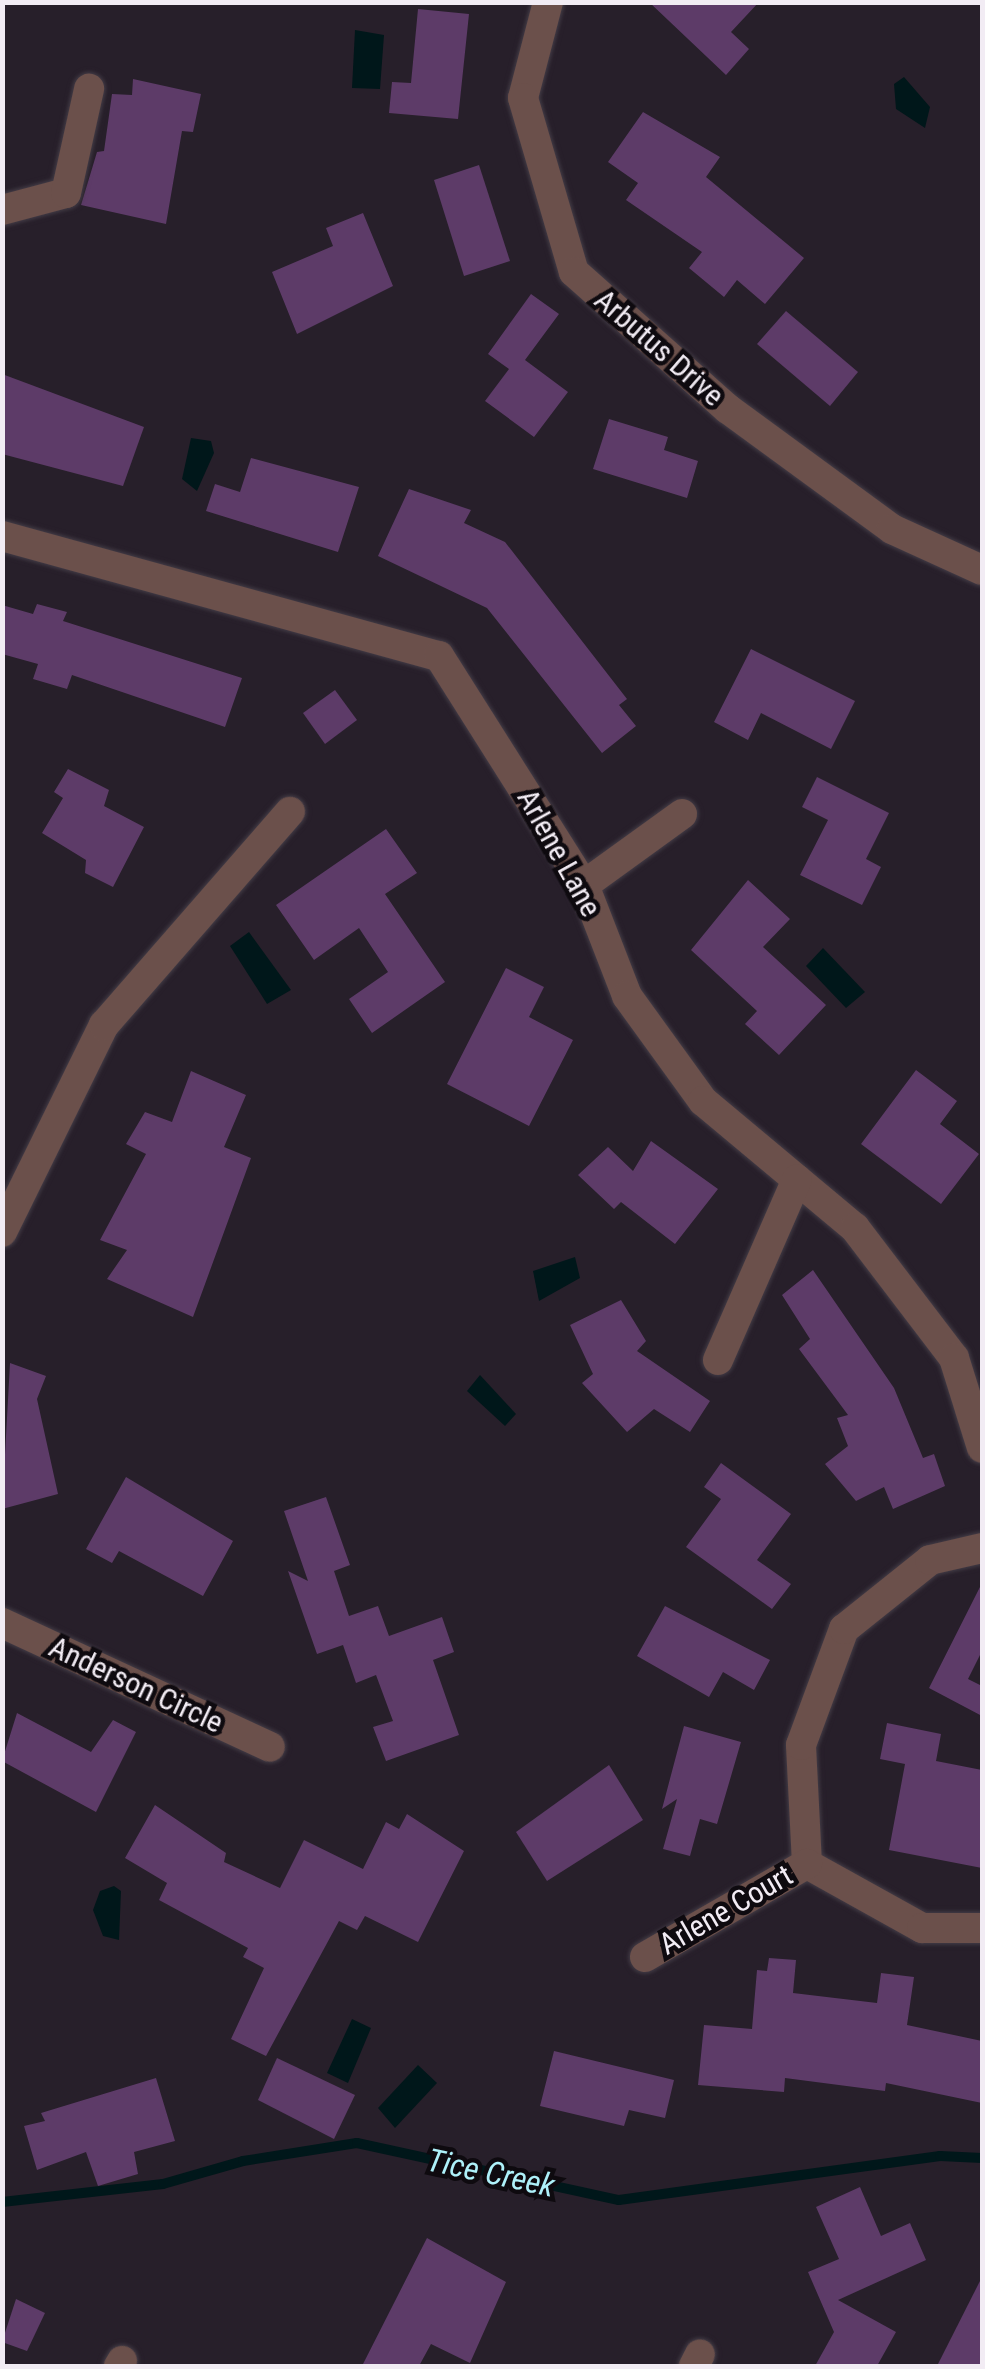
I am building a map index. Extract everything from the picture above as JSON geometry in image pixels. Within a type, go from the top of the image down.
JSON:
[{"type":"street","name":"Arbutus Drive","points":[[548,2],[524,98],[574,272],[728,409],[892,529],[982,570]]},
{"type":"street","points":[[2,210],[66,193],[90,88]]},
{"type":"street","name":"Arlene Lane","points":[[2,536],[439,656],[584,886],[627,996],[703,1101],[856,1228],[954,1358],[982,1448]]},
{"type":"street","points":[[2,1232],[104,1025],[290,812]]},
{"type":"street","points":[[584,886],[682,814]]},
{"type":"street","points":[[718,1360],[798,1180]]},
{"type":"street","points":[[982,1548],[930,1560],[844,1629],[800,1745],[808,1864],[922,1928],[982,1928]]},
{"type":"street","name":"Anderson Circle","points":[[2,1623],[270,1747]]},
{"type":"street","name":"Arlene Court","points":[[644,1957],[808,1864]]},
{"type":"shaded area","points":[[355,30],[384,35],[380,89],[352,88]]},
{"type":"shaded area","points":[[904,77],[930,107],[925,128],[896,109],[894,84]]},
{"type":"shaded area","points":[[191,438],[211,441],[214,453],[197,491],[182,479]]},
{"type":"shaded area","points":[[249,932],[291,990],[267,1004],[230,946]]},
{"type":"shaded area","points":[[823,948],[865,992],[846,1008],[806,966]]},
{"type":"shaded area","points":[[575,1257],[580,1278],[539,1301],[533,1271]]},
{"type":"shaded area","points":[[480,1375],[516,1414],[505,1426],[467,1391]]},
{"type":"shaded area","points":[[114,1886],[121,1891],[119,1940],[103,1936],[93,1910],[100,1891]]},
{"type":"shaded area","points":[[352,2019],[371,2028],[348,2083],[327,2073]]},
{"type":"shaded area","points":[[418,2065],[437,2083],[395,2128],[378,2108]]},
{"type":"building","points":[[649,2],[759,2],[731,32],[749,49],[726,75]]},
{"type":"building","points":[[418,9],[469,14],[458,119],[389,113],[392,82],[411,83]]},
{"type":"building","points":[[133,79],[201,94],[193,132],[182,131],[166,224],[81,205],[97,152],[104,151],[112,94],[132,95]]},
{"type":"building","points":[[643,112],[720,157],[706,177],[804,258],[765,304],[737,280],[724,297],[689,268],[702,252],[626,200],[638,183],[608,162]]},
{"type":"building","points":[[479,165],[510,261],[464,276],[434,180]]},
{"type":"building","points":[[363,213],[393,286],[297,334],[272,272],[333,246],[326,228]]},
{"type":"building","points":[[531,294],[559,314],[525,360],[568,392],[534,437],[485,401],[509,369],[488,354]]},
{"type":"building","points":[[786,311],[858,372],[830,406],[757,344]]},
{"type":"building","points":[[2,374],[144,427],[123,486],[2,454]]},
{"type":"building","points":[[609,419],[668,437],[664,450],[698,461],[687,498],[593,469]]},
{"type":"building","points":[[251,458],[359,487],[338,552],[206,511],[215,484],[240,492]]},
{"type":"building","points":[[409,489],[471,510],[464,523],[505,542],[627,699],[619,705],[636,726],[602,753],[487,608],[378,556]]},
{"type":"building","points":[[37,604],[67,612],[63,621],[242,678],[225,727],[72,675],[67,689],[33,679],[38,664],[2,654],[2,605],[33,614]]},
{"type":"building","points":[[751,649],[855,701],[831,749],[761,713],[748,740],[714,722]]},
{"type":"building","points":[[335,690],[357,720],[325,744],[303,713]]},
{"type":"building","points":[[68,769],[109,790],[104,806],[144,827],[113,887],[85,873],[86,860],[42,833],[63,798],[54,792]]},
{"type":"building","points":[[817,777],[889,813],[866,859],[881,867],[862,905],[800,875],[828,820],[802,807]]},
{"type":"building","points":[[386,829],[417,873],[385,894],[445,982],[372,1033],[349,999],[388,972],[359,928],[314,960],[276,905]]},
{"type":"building","points":[[748,880],[790,919],[763,947],[826,1005],[779,1055],[745,1024],[757,1011],[691,950]]},
{"type":"building","points":[[506,968],[544,987],[529,1017],[573,1040],[529,1126],[447,1084]]},
{"type":"building","points":[[916,1070],[957,1101],[940,1124],[979,1154],[941,1204],[861,1144]]},
{"type":"building","points":[[191,1071],[246,1095],[224,1147],[251,1158],[193,1317],[107,1279],[127,1250],[100,1240],[146,1154],[126,1144],[145,1112],[172,1122]]},
{"type":"building","points":[[651,1141],[718,1189],[675,1244],[621,1202],[614,1209],[578,1175],[608,1147],[633,1171]]},
{"type":"building","points":[[813,1270],[894,1388],[923,1458],[934,1454],[945,1486],[893,1509],[884,1487],[856,1501],[825,1464],[848,1446],[837,1418],[848,1415],[799,1349],[810,1339],[782,1295]]},
{"type":"building","points":[[621,1300],[646,1341],[637,1351],[710,1401],[690,1432],[654,1409],[627,1432],[582,1383],[593,1374],[570,1325]]},
{"type":"building","points":[[10,1363],[46,1376],[37,1399],[58,1494],[2,1509]]},
{"type":"building","points":[[721,1463],[791,1514],[757,1560],[791,1584],[772,1609],[686,1547],[721,1499],[704,1487]]},
{"type":"building","points":[[126,1477],[233,1541],[203,1596],[119,1551],[112,1563],[86,1549]]},
{"type":"building","points":[[326,1497],[350,1565],[334,1571],[349,1616],[378,1606],[389,1636],[442,1617],[454,1652],[433,1660],[459,1735],[386,1761],[373,1727],[393,1721],[376,1675],[356,1683],[343,1645],[317,1654],[288,1571],[308,1581],[284,1511]]},
{"type":"building","points":[[982,1583],[982,1651],[968,1679],[982,1686],[982,1716],[929,1688]]},
{"type":"building","points":[[665,1606],[770,1660],[754,1690],[723,1672],[709,1697],[637,1656]]},
{"type":"building","points":[[17,1713],[91,1752],[113,1720],[136,1732],[96,1812],[2,1761]]},
{"type":"building","points":[[887,1723],[941,1734],[936,1761],[982,1770],[982,1868],[889,1850],[905,1764],[880,1759]]},
{"type":"building","points":[[684,1726],[741,1742],[717,1824],[700,1819],[690,1856],[663,1849],[677,1799],[662,1809]]},
{"type":"building","points":[[609,1765],[643,1820],[547,1881],[516,1832]]},
{"type":"building","points":[[155,1805],[226,1853],[224,1862],[280,1888],[304,1840],[363,1869],[386,1822],[399,1829],[407,1814],[464,1851],[418,1942],[365,1916],[357,1930],[339,1921],[266,2056],[231,2039],[264,1968],[243,1957],[248,1948],[159,1900],[167,1883],[125,1858]]},
{"type":"building","points":[[769,1958],[796,1960],[793,1993],[877,2003],[881,1973],[914,1977],[907,2025],[982,2041],[982,2103],[886,2083],[885,2091],[785,2078],[784,2092],[698,2085],[704,2025],[752,2029],[757,1970],[767,1971]]},
{"type":"building","points":[[554,2051],[674,2080],[665,2118],[629,2110],[624,2126],[540,2106]]},
{"type":"building","points":[[277,2058],[355,2095],[334,2139],[258,2100]]},
{"type":"building","points":[[156,2078],[175,2141],[134,2152],[138,2174],[98,2186],[86,2152],[37,2170],[24,2126],[45,2121],[41,2113]]},
{"type":"building","points":[[860,2187],[881,2236],[910,2223],[926,2260],[838,2300],[896,2332],[877,2366],[815,2366],[834,2332],[808,2272],[839,2259],[816,2207]]},
{"type":"building","points":[[427,2238],[506,2282],[470,2363],[431,2344],[419,2366],[362,2366]]},
{"type":"building","points":[[982,2277],[982,2366],[937,2366]]},
{"type":"building","points":[[16,2299],[45,2313],[27,2351],[2,2342]]},
{"type":"waterway","name":"Tice Creek","points":[[2,2202],[163,2184],[243,2161],[357,2143],[619,2200],[940,2156],[982,2158]]}]
